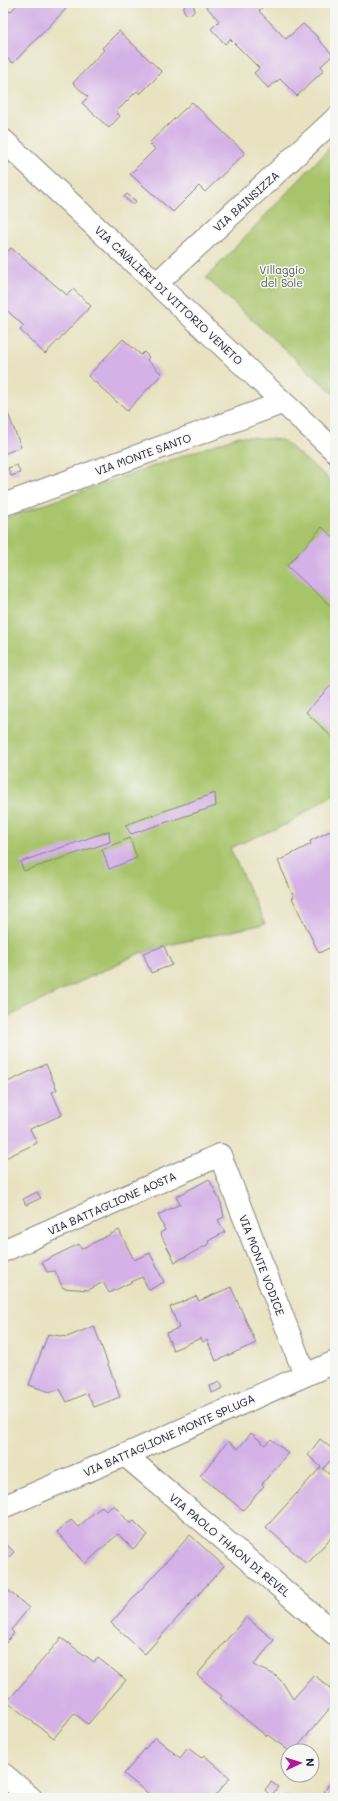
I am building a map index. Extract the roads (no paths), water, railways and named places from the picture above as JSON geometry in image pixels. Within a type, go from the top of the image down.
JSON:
[{"type":"street","name":"VIA BAINSIZZA","points":[[157,283],[335,119]]},
{"type":"street","name":"VIA CAVALIERI DI VITTORIO VENETO","points":[[3,140],[157,283],[282,403],[335,451]]},
{"type":"street","name":"VIA MONTE SANTO","points":[[3,505],[282,403]]},
{"type":"street","name":"VIA BATTAGLIONE AOSTA","points":[[3,1251],[220,1155]]},
{"type":"street","name":"VIA MONTE VODICE","points":[[220,1155],[305,1375]]},
{"type":"street","name":"VIA BATTAGLIONE MONTE SPLUGA","points":[[3,1507],[335,1362]]},
{"type":"street","name":"VIA PAOLO THAON DI REVEL","points":[[125,1455],[335,1634]]},
{"type":"street","points":[[3,1774],[31,1798]]},
{"type":"park label","name":"Villaggio del Sole","points":[[282,275]]}]
